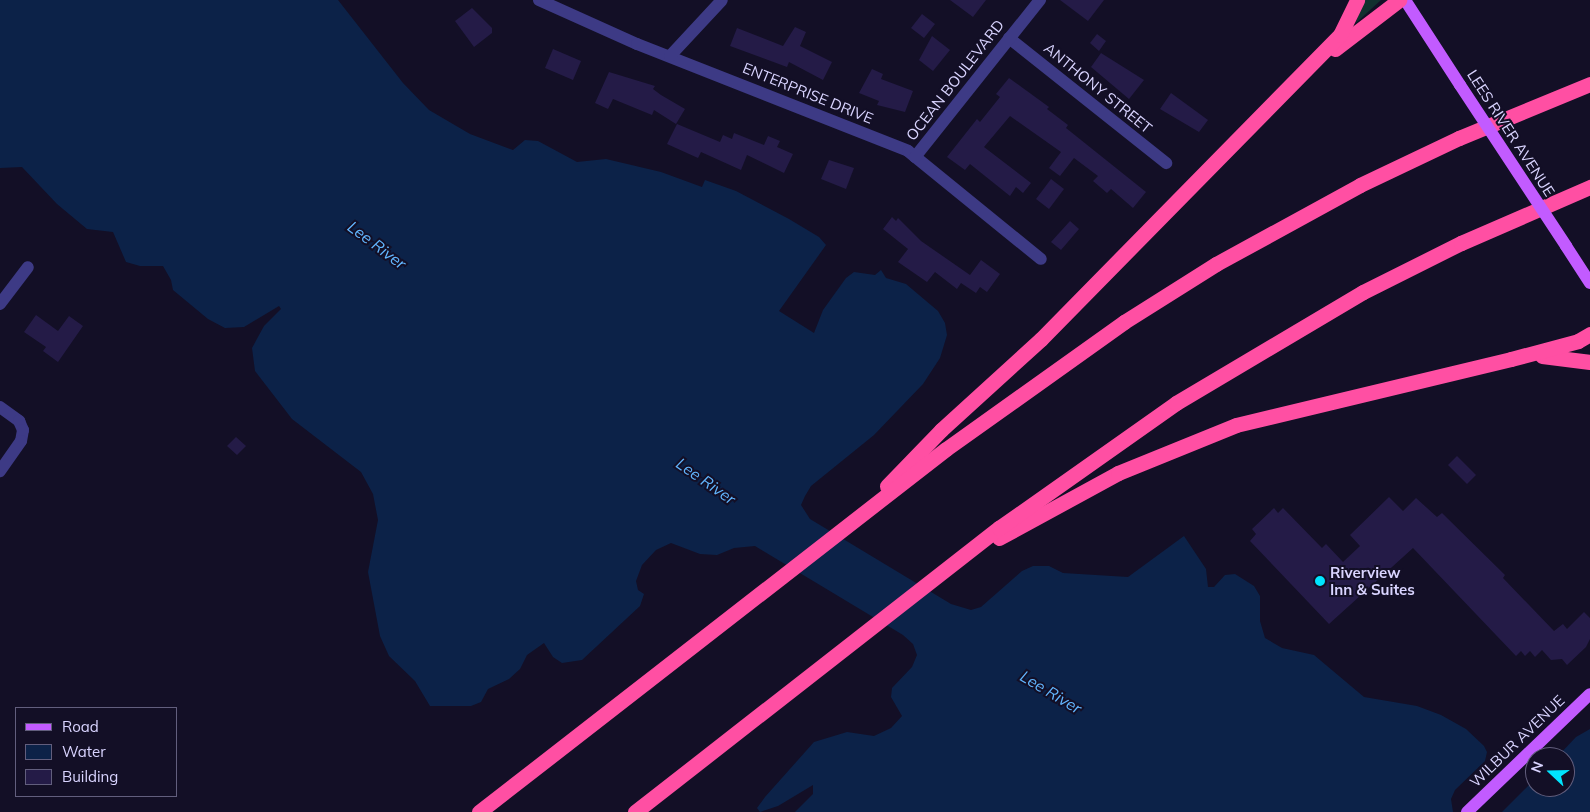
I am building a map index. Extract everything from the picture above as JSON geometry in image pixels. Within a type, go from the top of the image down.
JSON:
[{"type":"highway","points":[[859,516],[919,451],[1041,339],[1340,35],[1357,0]]},
{"type":"highway","points":[[1288,88],[1399,0]]},
{"type":"highway","points":[[479,812],[846,526],[1034,384],[1216,264],[1409,161],[1590,84]]},
{"type":"highway","points":[[634,812],[956,561],[1132,432],[1269,345],[1412,267],[1590,187]]},
{"type":"highway","points":[[956,561],[1118,473],[1236,425],[1511,359],[1578,341],[1590,334]]},
{"type":"highway","points":[[1511,359],[1551,355],[1590,362]]},
{"type":"main road","name":"LEES RIVER AVENUE","points":[[1405,0],[1590,283]]},
{"type":"main road","name":"WILBUR AVENUE","points":[[1468,811],[1590,694]]},
{"type":"street","name":"ENTERPRISE DRIVE","points":[[539,0],[670,56],[820,115],[916,157],[1041,259]]},
{"type":"street","points":[[670,56],[722,0]]},
{"type":"street","name":"OCEAN BOULEVARD","points":[[916,157],[1040,0]]},
{"type":"street","name":"ANTHONY STREET","points":[[1009,38],[1166,163]]},
{"type":"street","points":[[0,304],[28,267]]},
{"type":"street","points":[[0,407],[19,421],[23,430],[21,441],[0,471]]},
{"type":"green space","points":[[1364,0],[1381,0],[1356,23],[1358,15]]},
{"type":"water","name":"Lee River","points":[[0,0],[338,0],[403,83],[429,110],[470,134],[513,150],[525,140],[538,141],[577,162],[606,159],[661,172],[702,187],[705,180],[736,191],[819,237],[826,245],[779,311],[814,333],[823,310],[846,278],[854,272],[875,275],[881,270],[886,278],[906,284],[938,311],[945,323],[947,335],[940,358],[923,384],[874,435],[811,486],[801,505],[810,519],[951,604],[971,610],[981,607],[1022,571],[1033,566],[1049,566],[1063,573],[1128,577],[1184,536],[1206,569],[1208,587],[1214,587],[1225,575],[1235,574],[1254,586],[1260,596],[1260,621],[1265,638],[1282,648],[1314,655],[1364,697],[1417,706],[1441,715],[1466,729],[1484,746],[1487,752],[1485,761],[1455,790],[1451,799],[1453,812],[795,812],[813,794],[813,785],[778,806],[760,812],[757,808],[765,797],[814,742],[847,732],[874,736],[891,728],[902,716],[891,697],[892,688],[912,667],[917,655],[913,644],[903,635],[755,546],[734,548],[717,555],[700,554],[671,543],[656,550],[642,565],[636,581],[638,590],[644,594],[640,606],[582,660],[562,663],[553,657],[544,643],[527,655],[520,669],[509,679],[488,689],[481,702],[471,706],[430,706],[415,681],[389,656],[380,636],[368,572],[378,520],[373,494],[361,472],[292,419],[255,371],[252,348],[264,326],[281,309],[279,306],[244,327],[225,328],[208,319],[173,290],[171,280],[163,266],[140,266],[126,262],[113,232],[87,229],[57,204],[22,167],[0,168]]},
{"type":"water","points":[[1590,729],[1590,812],[1502,812],[1525,789],[1525,797],[1575,797],[1575,747],[1566,747],[1576,737]]},
{"type":"building","points":[[950,0],[986,0],[973,17]]},
{"type":"building","points":[[1060,0],[1104,0],[1088,21]]},
{"type":"building","points":[[472,8],[492,28],[492,33],[474,47],[455,21]]},
{"type":"building","points":[[922,14],[935,24],[924,38],[911,28]]},
{"type":"building","points":[[795,27],[806,32],[800,46],[832,62],[823,80],[789,62],[787,67],[730,46],[737,28],[783,46]]},
{"type":"building","points":[[1097,34],[1106,41],[1099,51],[1090,43]]},
{"type":"building","points":[[932,36],[950,50],[933,71],[919,60]]},
{"type":"building","points":[[553,49],[581,61],[573,80],[545,68]]},
{"type":"building","points":[[1101,53],[1144,80],[1129,99],[1091,67]]},
{"type":"building","points":[[872,69],[883,74],[881,79],[913,91],[905,112],[877,105],[879,101],[859,93]]},
{"type":"building","points":[[609,72],[655,86],[653,89],[685,109],[676,124],[654,110],[652,115],[613,99],[608,109],[595,103]]},
{"type":"building","points":[[1009,78],[1049,107],[1047,109],[1068,125],[1066,128],[1146,192],[1133,208],[1111,189],[1107,193],[1093,181],[1098,176],[1074,158],[1060,176],[1049,168],[1061,152],[1010,116],[984,147],[1031,183],[1023,193],[1016,187],[1010,196],[970,164],[965,170],[947,157],[977,119],[980,122],[1000,97],[996,94]]},
{"type":"building","points":[[1171,93],[1208,120],[1199,132],[1160,109]]},
{"type":"building","points":[[677,124],[720,142],[723,135],[732,139],[734,133],[764,145],[768,136],[780,141],[777,147],[793,154],[784,173],[747,155],[741,170],[701,152],[698,158],[667,144]]},
{"type":"building","points":[[829,160],[854,168],[846,189],[821,179]]},
{"type":"building","points":[[1051,179],[1064,189],[1049,209],[1036,199]]},
{"type":"building","points":[[892,217],[896,221],[898,218],[921,241],[970,275],[981,260],[1000,274],[987,292],[980,287],[976,293],[961,283],[957,289],[935,272],[927,282],[898,262],[908,249],[883,229]]},
{"type":"building","points":[[1070,221],[1079,229],[1061,250],[1051,242]]},
{"type":"building","points":[[36,315],[58,331],[69,316],[83,326],[58,362],[43,351],[46,347],[24,332]]},
{"type":"building","points":[[236,437],[246,446],[237,455],[227,446]]},
{"type":"building","points":[[1457,456],[1476,475],[1467,484],[1448,465]]},
{"type":"building","name":"Riverview Inn & Suites","points":[[1389,497],[1403,511],[1416,498],[1437,517],[1442,513],[1505,575],[1503,578],[1554,631],[1563,624],[1567,629],[1584,612],[1590,618],[1590,639],[1586,647],[1567,665],[1562,659],[1551,660],[1542,650],[1535,657],[1530,651],[1525,656],[1521,651],[1516,656],[1413,548],[1329,624],[1250,541],[1256,534],[1252,529],[1274,508],[1278,513],[1283,508],[1322,548],[1326,544],[1343,562],[1360,546],[1350,535]]},
{"type":"place","name":"Riverview Inn & Suites","points":[[1320,581]]}]
